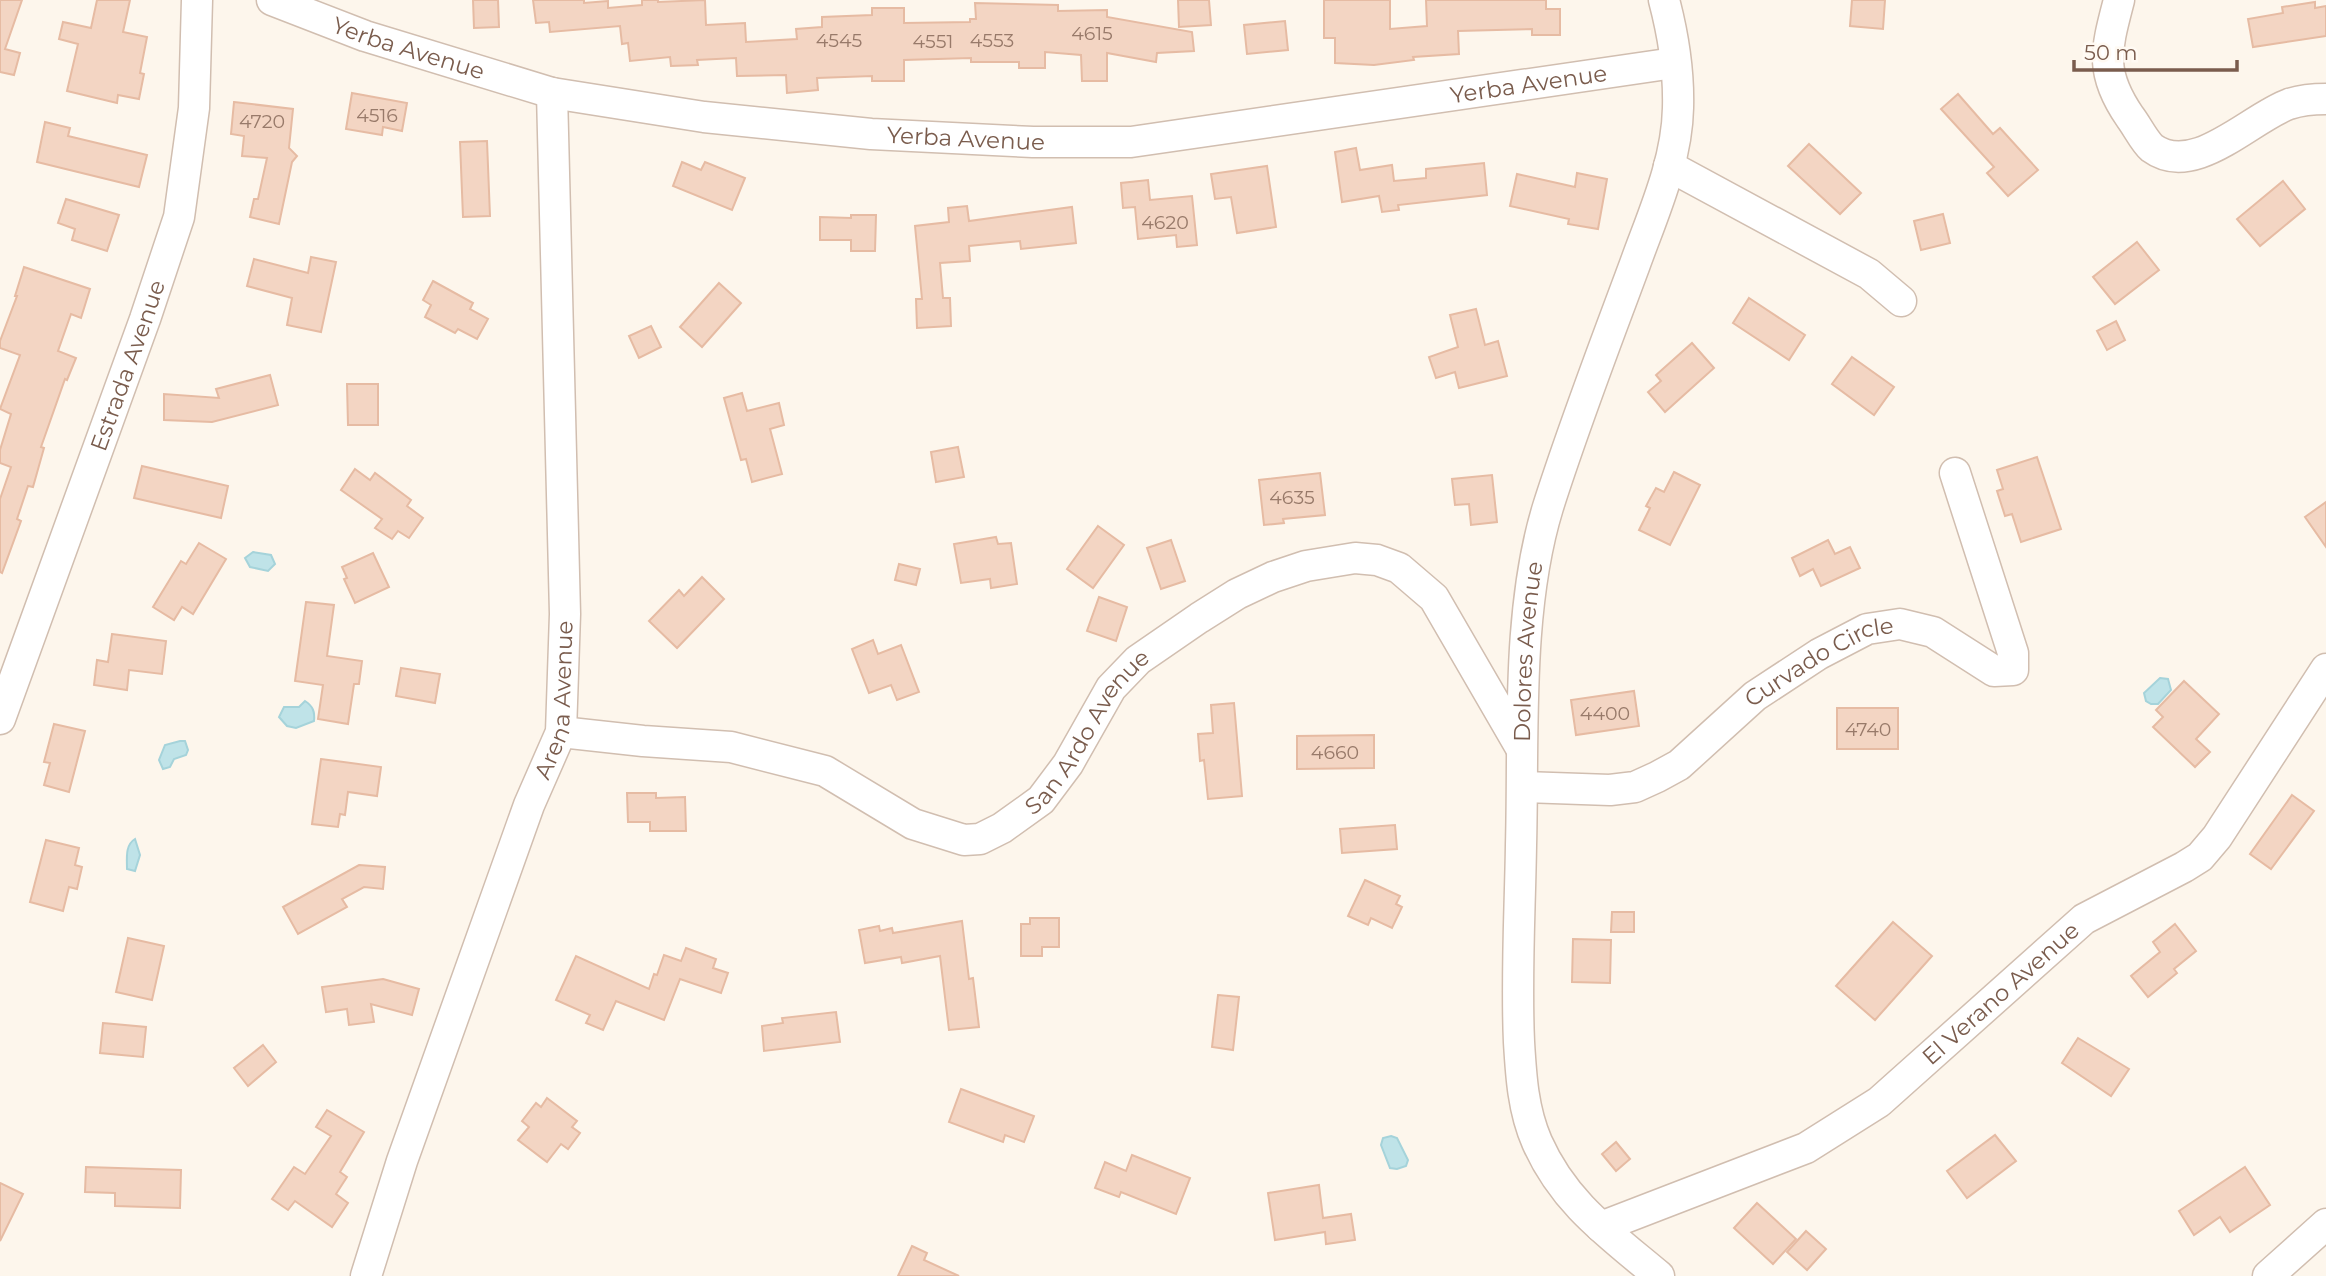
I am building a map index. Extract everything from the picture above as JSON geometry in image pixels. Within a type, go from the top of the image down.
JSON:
[{"type":"street","name":"Estrada Avenue","points":[[0,719],[145,319],[179,217],[194,108],[197,0]]},
{"type":"street","name":"Yerba Avenue","points":[[272,0],[365,36],[552,93],[704,117],[871,134],[1033,142],[1130,142],[1674,63]]},
{"type":"street","name":"Dolores Avenue","points":[[1659,1276],[1585,1214],[1554,1176],[1536,1139],[1525,1099],[1521,1078],[1518,1005],[1523,787],[1521,749],[1528,618],[1536,560],[1547,511],[1670,166],[1678,107],[1669,20],[1664,0]]},
{"type":"street","points":[[2119,0],[2107,46],[2107,65],[2123,106],[2151,147],[2182,158],[2212,148],[2288,104],[2326,99]]},
{"type":"street","name":"Arena Avenue","points":[[366,1276],[402,1161],[529,805],[561,732],[565,614],[552,93]]},
{"type":"street","points":[[1670,166],[1869,274],[1901,301]]},
{"type":"street","name":"Curvado Circle","points":[[1523,787],[1610,790],[1635,788],[1679,765],[1755,696],[1819,654],[1867,629],[1900,624],[1933,632],[1994,671],[2014,670],[2013,653],[1955,473]]},
{"type":"street","name":"San Ardo Avenue","points":[[561,732],[744,750],[825,771],[913,824],[956,839],[980,839],[1002,828],[1041,800],[1062,773],[1111,688],[1139,660],[1237,594],[1273,577],[1306,566],[1356,558],[1377,560],[1399,568],[1434,597],[1521,749]]},
{"type":"street","name":"El Verano Avenue","points":[[1601,1227],[1805,1148],[1879,1102],[2084,919],[2134,895],[2200,857],[2217,837],[2326,669]]},
{"type":"street","points":[[2268,1276],[2326,1224]]},
{"type":"water","points":[[253,552],[271,555],[275,564],[268,571],[250,567],[245,558]]},
{"type":"water","points":[[2160,678],[2168,679],[2171,690],[2158,704],[2151,704],[2146,701],[2144,693]]},
{"type":"water","points":[[305,701],[313,709],[314,721],[296,728],[287,726],[279,717],[284,707],[299,707]]},
{"type":"water","points":[[185,741],[188,750],[186,755],[174,759],[170,767],[163,769],[159,760],[165,745]]},
{"type":"water","points":[[135,839],[140,855],[135,871],[127,869],[127,861],[128,848]]},
{"type":"water","points":[[1383,1138],[1397,1138],[1408,1160],[1406,1166],[1397,1169],[1390,1168],[1381,1145]]},
{"type":"building","points":[[0,0],[22,0],[5,49],[20,53],[14,75],[0,72]]},
{"type":"building","points":[[97,0],[130,0],[123,32],[147,37],[140,73],[144,74],[139,99],[118,95],[117,103],[67,91],[78,44],[59,39],[63,22],[91,28]]},
{"type":"building","points":[[473,0],[498,0],[499,27],[474,28]]},
{"type":"building","points":[[533,0],[584,0],[584,3],[608,1],[608,8],[642,5],[642,0],[705,0],[706,25],[745,23],[746,42],[797,39],[796,29],[822,27],[822,17],[872,15],[872,8],[904,8],[904,23],[970,22],[970,19],[976,19],[975,3],[1058,5],[1058,11],[1107,10],[1107,17],[1192,32],[1194,51],[1157,53],[1156,62],[1107,53],[1107,81],[1082,81],[1081,55],[1045,52],[1045,68],[1019,68],[1019,62],[971,62],[971,58],[904,60],[904,81],[872,81],[872,76],[817,78],[818,90],[787,93],[786,75],[737,76],[736,58],[697,60],[698,65],[671,66],[670,57],[630,61],[628,43],[622,44],[620,26],[550,32],[549,22],[536,23]]},
{"type":"building","points":[[1178,0],[1209,0],[1211,25],[1179,27]]},
{"type":"building","points":[[1324,0],[1390,0],[1390,29],[1427,26],[1426,0],[1546,0],[1546,9],[1560,9],[1560,35],[1532,35],[1532,29],[1458,31],[1459,54],[1413,57],[1414,60],[1374,65],[1335,63],[1335,38],[1324,38]]},
{"type":"building","points":[[1852,0],[1885,0],[1883,29],[1850,26]]},
{"type":"building","points":[[2315,2],[2315,8],[2326,6],[2326,36],[2253,47],[2248,19],[2283,13],[2282,7]]},
{"type":"building","points":[[1285,21],[1288,50],[1247,54],[1244,25]]},
{"type":"building","points":[[352,93],[407,103],[402,131],[383,127],[382,135],[346,129]]},
{"type":"building","points":[[1958,94],[1993,134],[2000,128],[2038,170],[2008,196],[1987,173],[1994,167],[1941,109]]},
{"type":"building","points":[[234,102],[293,109],[289,148],[297,156],[292,162],[279,224],[250,217],[254,199],[258,199],[267,158],[242,156],[244,136],[231,134]]},
{"type":"building","points":[[45,122],[70,128],[68,136],[147,155],[139,187],[37,162]]},
{"type":"building","points":[[487,141],[490,216],[463,217],[460,142]]},
{"type":"building","points":[[1809,144],[1861,193],[1840,214],[1788,166]]},
{"type":"building","points":[[1356,148],[1360,170],[1392,165],[1394,181],[1426,178],[1426,169],[1484,163],[1487,195],[1398,205],[1399,210],[1382,212],[1379,196],[1342,202],[1335,152]]},
{"type":"building","points":[[682,162],[701,170],[705,162],[745,178],[732,210],[673,186]]},
{"type":"building","points":[[1267,166],[1276,227],[1237,233],[1231,197],[1215,199],[1211,174]]},
{"type":"building","points":[[1577,173],[1607,179],[1598,229],[1568,224],[1569,219],[1510,206],[1517,174],[1575,187]]},
{"type":"building","points":[[1148,180],[1150,200],[1192,196],[1197,245],[1177,247],[1176,235],[1138,239],[1135,207],[1123,208],[1121,183]]},
{"type":"building","points":[[2283,181],[2305,209],[2260,246],[2237,219]]},
{"type":"building","points":[[66,199],[119,215],[107,251],[72,240],[75,229],[58,223]]},
{"type":"building","points":[[967,206],[969,221],[1072,207],[1076,243],[1021,249],[1020,241],[969,246],[970,261],[940,263],[943,298],[950,298],[951,326],[917,328],[916,299],[922,299],[915,226],[949,222],[948,208]]},
{"type":"building","points":[[1943,214],[1950,243],[1921,250],[1914,221]]},
{"type":"building","points":[[851,215],[876,215],[875,251],[851,251],[851,240],[820,240],[820,217],[851,218]]},
{"type":"building","points":[[2137,242],[2159,270],[2115,304],[2093,277]]},
{"type":"building","points":[[311,257],[336,262],[321,332],[287,325],[292,298],[247,286],[254,259],[308,273]]},
{"type":"building","points":[[24,267],[90,289],[81,318],[71,314],[58,351],[76,358],[67,380],[65,379],[41,447],[44,448],[33,487],[28,486],[17,519],[21,521],[2,573],[0,499],[11,467],[0,463],[0,450],[11,414],[0,409],[20,355],[0,348],[0,341],[17,296]]},
{"type":"building","points":[[433,281],[473,303],[470,309],[488,319],[477,339],[458,329],[455,333],[425,317],[431,305],[423,300]]},
{"type":"building","points":[[719,283],[741,303],[702,347],[680,327]]},
{"type":"building","points":[[1749,298],[1805,335],[1789,360],[1733,323]]},
{"type":"building","points":[[1476,309],[1485,345],[1498,341],[1507,376],[1459,388],[1455,372],[1436,378],[1429,357],[1458,347],[1450,315]]},
{"type":"building","points":[[2116,321],[2125,340],[2107,350],[2097,331]]},
{"type":"building","points":[[651,326],[661,347],[639,358],[629,336]]},
{"type":"building","points":[[1692,343],[1714,368],[1665,412],[1648,392],[1661,381],[1656,375]]},
{"type":"building","points":[[1852,357],[1894,387],[1874,415],[1832,384]]},
{"type":"building","points":[[270,375],[278,405],[212,422],[164,420],[164,394],[219,398],[216,389]]},
{"type":"building","points":[[347,384],[378,384],[378,425],[348,425]]},
{"type":"building","points":[[742,393],[747,411],[779,403],[784,425],[770,429],[782,474],[752,482],[746,459],[741,460],[724,398]]},
{"type":"building","points":[[958,447],[964,477],[936,482],[931,452]]},
{"type":"building","points":[[2037,457],[2061,529],[2021,542],[2012,514],[2005,516],[1997,491],[2003,489],[1997,470]]},
{"type":"building","points":[[142,466],[228,486],[221,518],[134,498]]},
{"type":"building","points":[[355,469],[370,480],[375,473],[411,500],[407,506],[423,518],[409,538],[398,531],[392,539],[375,528],[382,519],[341,490]]},
{"type":"building","points":[[1674,472],[1700,485],[1670,545],[1639,530],[1650,508],[1646,506],[1656,488],[1664,492]]},
{"type":"building","points":[[1320,473],[1325,515],[1283,519],[1284,523],[1264,525],[1259,480]]},
{"type":"building","points":[[1492,475],[1497,522],[1471,525],[1469,504],[1455,505],[1452,479]]},
{"type":"building","points":[[2326,502],[2326,547],[2305,517]]},
{"type":"building","points":[[1098,526],[1124,545],[1093,588],[1067,569]]},
{"type":"building","points":[[996,537],[998,544],[1011,543],[1017,584],[991,588],[990,579],[961,583],[954,544]]},
{"type":"building","points":[[1171,540],[1185,581],[1161,589],[1147,548]]},
{"type":"building","points":[[1828,540],[1835,554],[1850,547],[1860,568],[1821,586],[1813,569],[1800,576],[1792,558]]},
{"type":"building","points":[[199,543],[226,559],[193,614],[182,607],[174,620],[153,607],[181,561],[186,564]]},
{"type":"building","points":[[373,553],[389,587],[355,603],[344,579],[347,578],[342,567]]},
{"type":"building","points":[[899,564],[920,569],[916,585],[895,580]]},
{"type":"building","points":[[702,577],[724,599],[677,648],[649,621],[679,590],[684,596]]},
{"type":"building","points":[[1099,597],[1127,607],[1116,641],[1087,631]]},
{"type":"building","points":[[306,602],[334,605],[327,656],[362,661],[359,684],[354,684],[348,724],[318,719],[323,685],[295,681]]},
{"type":"building","points":[[112,634],[166,641],[162,674],[129,670],[127,690],[94,685],[97,660],[108,662]]},
{"type":"building","points":[[873,640],[878,654],[901,645],[919,692],[897,700],[891,685],[869,693],[852,649]]},
{"type":"building","points":[[401,668],[440,674],[435,703],[396,696]]},
{"type":"building","points":[[2184,681],[2219,714],[2196,739],[2210,752],[2195,767],[2153,727],[2163,717],[2156,710]]},
{"type":"building","points":[[1634,691],[1639,726],[1576,735],[1571,700]]},
{"type":"building","points":[[1234,703],[1242,796],[1208,799],[1204,760],[1200,761],[1198,734],[1213,733],[1211,705]]},
{"type":"building","points":[[1837,708],[1898,708],[1898,749],[1837,749]]},
{"type":"building","points":[[54,724],[85,731],[69,792],[44,785],[50,763],[44,762]]},
{"type":"building","points":[[1374,735],[1374,768],[1297,769],[1297,736]]},
{"type":"building","points":[[321,759],[381,767],[377,796],[348,792],[345,815],[340,814],[338,827],[312,824]]},
{"type":"building","points":[[627,793],[656,793],[656,798],[685,797],[686,831],[650,831],[650,822],[628,822]]},
{"type":"building","points":[[2292,795],[2314,811],[2271,869],[2250,854]]},
{"type":"building","points":[[1395,825],[1397,849],[1342,853],[1340,829]]},
{"type":"building","points":[[46,840],[79,848],[75,865],[82,867],[77,889],[69,887],[63,911],[30,902]]},
{"type":"building","points":[[359,865],[385,867],[383,889],[364,887],[342,899],[347,907],[298,934],[283,907]]},
{"type":"building","points":[[1365,880],[1400,896],[1396,904],[1402,907],[1392,928],[1371,918],[1368,925],[1348,916]]},
{"type":"building","points":[[1612,912],[1634,912],[1634,932],[1611,932]]},
{"type":"building","points":[[1030,918],[1059,918],[1059,947],[1042,947],[1042,956],[1021,956],[1021,924],[1030,924]]},
{"type":"building","points":[[962,921],[969,979],[973,978],[979,1027],[949,1030],[940,956],[902,963],[901,957],[865,963],[859,930],[879,926],[880,931],[892,928],[893,933]]},
{"type":"building","points":[[1893,922],[1932,956],[1875,1020],[1836,986]]},
{"type":"building","points":[[2175,924],[2196,951],[2174,969],[2177,973],[2148,997],[2131,976],[2160,952],[2153,942]]},
{"type":"building","points":[[128,938],[164,946],[152,1000],[116,992]]},
{"type":"building","points":[[1573,939],[1611,940],[1610,983],[1572,982]]},
{"type":"building","points":[[686,948],[716,959],[713,968],[728,973],[721,993],[680,979],[664,1020],[616,1001],[603,1030],[586,1023],[590,1015],[556,1000],[576,956],[649,989],[664,955],[681,961]]},
{"type":"building","points":[[383,979],[419,989],[412,1015],[371,1004],[374,1022],[349,1025],[347,1009],[326,1012],[322,987]]},
{"type":"building","points":[[1218,995],[1239,997],[1233,1050],[1212,1047]]},
{"type":"building","points":[[836,1012],[840,1042],[764,1051],[762,1026],[783,1023],[782,1018]]},
{"type":"building","points":[[103,1023],[146,1027],[143,1057],[100,1053]]},
{"type":"building","points":[[2078,1038],[2129,1069],[2111,1096],[2062,1063]]},
{"type":"building","points":[[263,1045],[276,1062],[248,1086],[234,1068]]},
{"type":"building","points":[[961,1089],[1034,1116],[1024,1142],[1005,1135],[1003,1142],[949,1122]]},
{"type":"building","points":[[547,1098],[577,1121],[572,1127],[580,1133],[568,1149],[561,1144],[547,1162],[518,1140],[529,1127],[522,1121],[536,1103],[541,1107]]},
{"type":"building","points":[[327,1110],[364,1132],[340,1172],[347,1177],[336,1194],[348,1203],[332,1227],[295,1201],[288,1210],[272,1199],[294,1167],[305,1174],[331,1136],[316,1127]]},
{"type":"building","points":[[1995,1135],[2016,1161],[1967,1198],[1947,1171]]},
{"type":"building","points":[[1616,1142],[1630,1159],[1616,1171],[1602,1154]]},
{"type":"building","points":[[1132,1155],[1190,1178],[1176,1214],[1121,1192],[1119,1197],[1095,1188],[1105,1162],[1126,1171]]},
{"type":"building","points":[[86,1167],[181,1170],[180,1208],[115,1206],[115,1193],[85,1192]]},
{"type":"building","points":[[2245,1167],[2270,1205],[2230,1232],[2220,1217],[2194,1235],[2179,1211]]},
{"type":"building","points":[[0,1183],[23,1194],[0,1241]]},
{"type":"building","points":[[1319,1185],[1323,1218],[1351,1214],[1355,1240],[1326,1244],[1325,1232],[1275,1240],[1268,1193]]},
{"type":"building","points":[[1757,1203],[1796,1239],[1773,1264],[1734,1228]]},
{"type":"building","points":[[1806,1231],[1826,1249],[1807,1270],[1787,1252]]},
{"type":"building","points":[[912,1246],[927,1253],[924,1260],[959,1276],[898,1276]]}]
